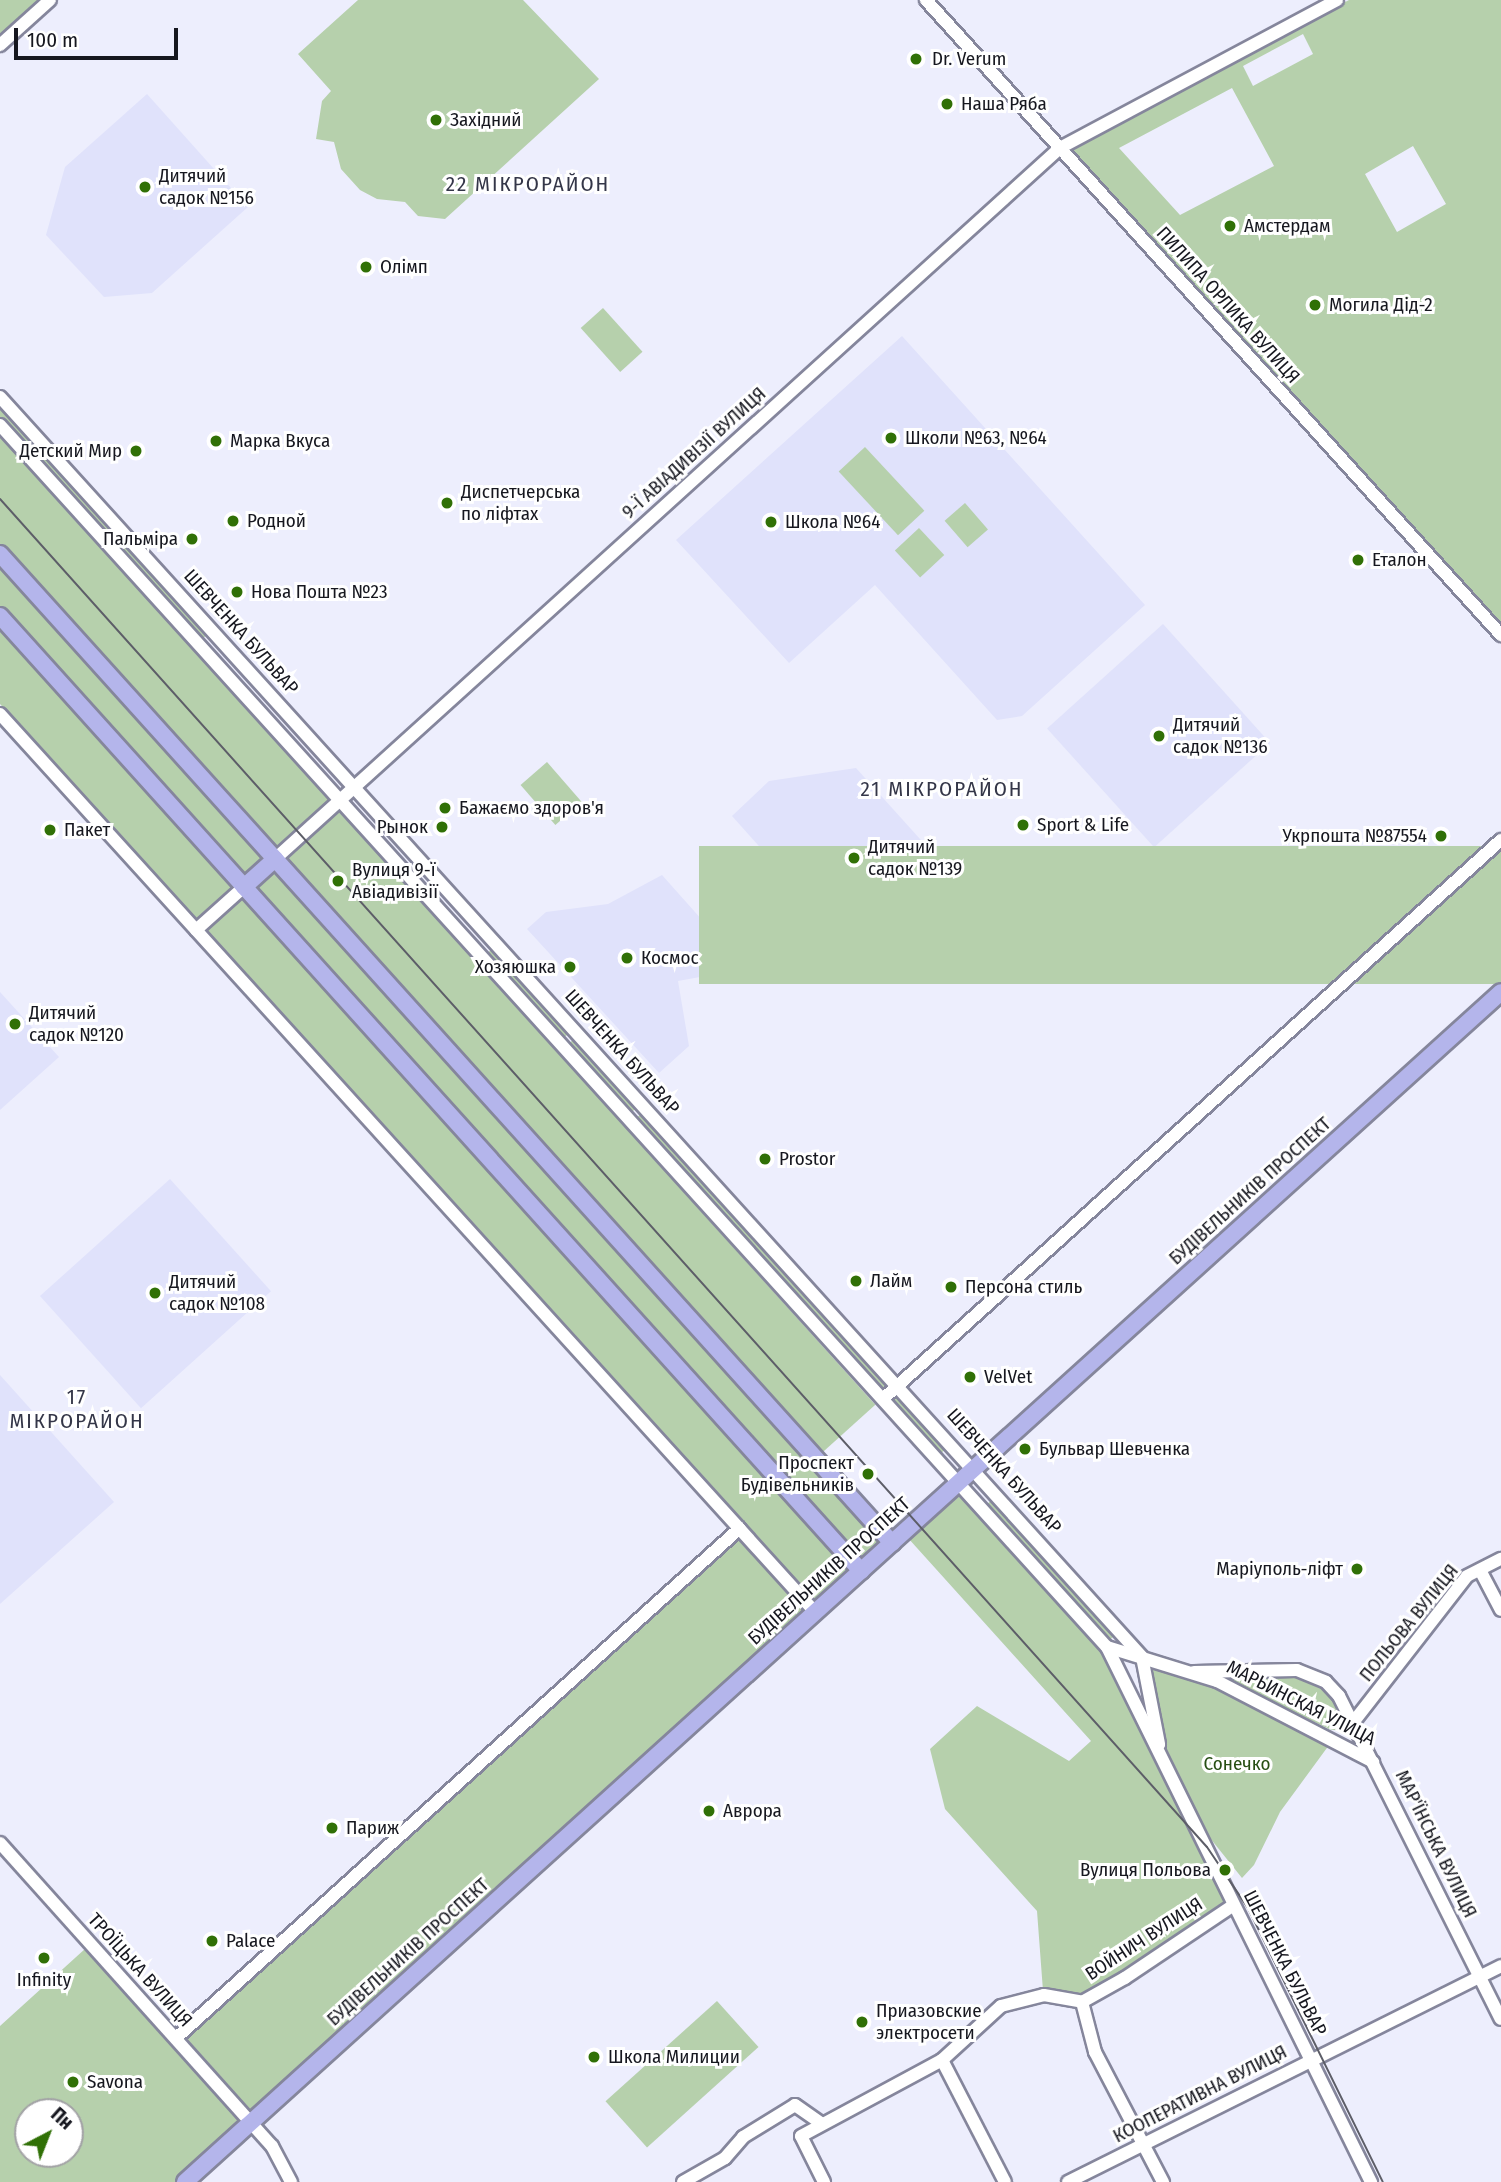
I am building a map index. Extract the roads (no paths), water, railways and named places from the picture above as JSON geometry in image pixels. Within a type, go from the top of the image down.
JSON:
[{"type":"main road","points":[[0,554],[892,1543]]},
{"type":"main road","points":[[0,617],[861,1571]]},
{"type":"main road","points":[[244,887],[275,859]]},
{"type":"main road","name":"БУДІВЕЛЬНИКІВ ПРОСПЕКТ","points":[[185,2182],[1501,992]]},
{"type":"street","points":[[0,45],[50,0]]},
{"type":"street","name":"ПИЛИПА ОРЛИКА ВУЛИЦЯ","points":[[926,0],[1501,635]]},
{"type":"street","name":"9-Ї АВІАДИВІЗІЇ ВУЛИЦЯ","points":[[275,859],[1060,148],[1337,0]]},
{"type":"street","name":"ШЕВЧЕНКА БУЛЬВАР","points":[[0,397],[1142,1657],[1162,1762]]},
{"type":"street","name":"ШЕВЧЕНКА БУЛЬВАР","points":[[0,425],[960,1481],[1107,1647],[1232,1906],[1371,2182]]},
{"type":"street","points":[[200,647],[215,634]]},
{"type":"street","points":[[0,714],[816,1612]]},
{"type":"street","points":[[884,1398],[1501,840]]},
{"type":"street","points":[[196,930],[244,887]]},
{"type":"street","points":[[480,956],[494,942]]},
{"type":"street","points":[[176,2038],[740,1528]]},
{"type":"street","name":"ПОЛЬОВА ВУЛИЦЯ","points":[[1355,1720],[1467,1576],[1501,1559]]},
{"type":"street","points":[[1480,1570],[1501,1610]]},
{"type":"street","name":"МАРЬИНСКАЯ УЛИЦА","points":[[1107,1647],[1194,1672],[1266,1704],[1373,1762]]},
{"type":"street","name":"МАРЬИНСКАЯ УЛИЦА","points":[[1194,1672],[1278,1668],[1305,1672],[1326,1682],[1355,1720],[1373,1762]]},
{"type":"street","name":"МАР'ЇНСЬКА ВУЛИЦЯ","points":[[1373,1762],[1501,2020]]},
{"type":"street","name":"ТРОЇЦЬКА ВУЛИЦЯ","points":[[0,1843],[272,2146],[291,2182]]},
{"type":"street","name":"ВОЙНИЧ ВУЛИЦЯ","points":[[824,2182],[801,2136],[943,2060],[1002,2006],[1044,1995],[1082,2002],[1125,1978],[1232,1906]]},
{"type":"street","name":"КООПЕРАТИВНА ВУЛИЦЯ","points":[[1068,2182],[1501,1966]]},
{"type":"street","points":[[1082,2002],[1095,2052],[1163,2182]]},
{"type":"street","points":[[943,2060],[1005,2182]]},
{"type":"street","points":[[683,2182],[725,2158],[743,2137],[795,2105],[822,2124]]},
{"type":"tram line","points":[[0,499],[1207,1847],[1248,1908],[1383,2182]]},
{"type":"place","name":"Dr. Verum","points":[[916,59]]},
{"type":"place","name":"Наша Ряба","points":[[947,104]]},
{"type":"place","name":"Західний","points":[[436,120]]},
{"type":"place","name":"Дитячий садок №156","points":[[145,187]]},
{"type":"place","name":"Амстердам","points":[[1230,226]]},
{"type":"place","name":"Олімп","points":[[366,267]]},
{"type":"place","name":"Могила Дiд-2","points":[[1315,305]]},
{"type":"place","name":"Школи №63, №64","points":[[891,438]]},
{"type":"place","name":"Марка Вкуса","points":[[216,441]]},
{"type":"place","name":"Детский Мир","points":[[136,451]]},
{"type":"place","name":"Диспетчерська по ліфтах","points":[[447,503]]},
{"type":"place","name":"Родной","points":[[233,521]]},
{"type":"place","name":"Школа №64","points":[[771,522]]},
{"type":"place","name":"Пальміра","points":[[192,539]]},
{"type":"place","name":"Еталон","points":[[1358,560]]},
{"type":"place","name":"Нова Пошта №23","points":[[237,592]]},
{"type":"place","name":"Дитячий садок №136","points":[[1159,736]]},
{"type":"place","name":"Бажаємо здоров'я","points":[[445,808]]},
{"type":"place","name":"Sport & Life","points":[[1023,825]]},
{"type":"place","name":"Рынок","points":[[442,827]]},
{"type":"place","name":"Пакет","points":[[50,830]]},
{"type":"place","name":"Укрпошта №87554","points":[[1441,836]]},
{"type":"place","name":"Дитячий садок №139","points":[[854,858]]},
{"type":"place","name":"Вулиця 9-ї Авіадивізії","points":[[338,881]]},
{"type":"place","name":"Космос","points":[[627,958]]},
{"type":"place","name":"Хозяюшка","points":[[570,967]]},
{"type":"place","name":"Дитячий садок №120","points":[[15,1024]]},
{"type":"place","name":"Prostor","points":[[765,1159]]},
{"type":"place","name":"Лайм","points":[[856,1281]]},
{"type":"place","name":"Персона стиль","points":[[951,1287]]},
{"type":"place","name":"Дитячий садок №108","points":[[155,1293]]},
{"type":"place","name":"VelVet","points":[[970,1377]]},
{"type":"place","name":"Бульвар Шевченка","points":[[1025,1449]]},
{"type":"place","name":"Проспект Будівельників","points":[[868,1474]]},
{"type":"place","name":"Маріуполь-ліфт","points":[[1357,1569]]},
{"type":"place","name":"Аврора","points":[[709,1811]]},
{"type":"place","name":"Париж","points":[[332,1828]]},
{"type":"place","name":"Вулиця Польова","points":[[1225,1870]]},
{"type":"place","name":"Palace","points":[[212,1941]]},
{"type":"place","name":"Infinity","points":[[44,1958]]},
{"type":"place","name":"Приазовские электросети","points":[[862,2022]]},
{"type":"place","name":"Школа Милиции","points":[[594,2057]]},
{"type":"place","name":"Savona","points":[[73,2082]]},
{"type":"district","name":"22 МІКРОРАЙОН","points":[[528,184]]},
{"type":"district","name":"21 МІКРОРАЙОН","points":[[942,789]]},
{"type":"district","name":"17 МІКРОРАЙОН","points":[[77,1409]]},
{"type":"park label","name":"Сонечко","points":[[1237,1764]]}]
